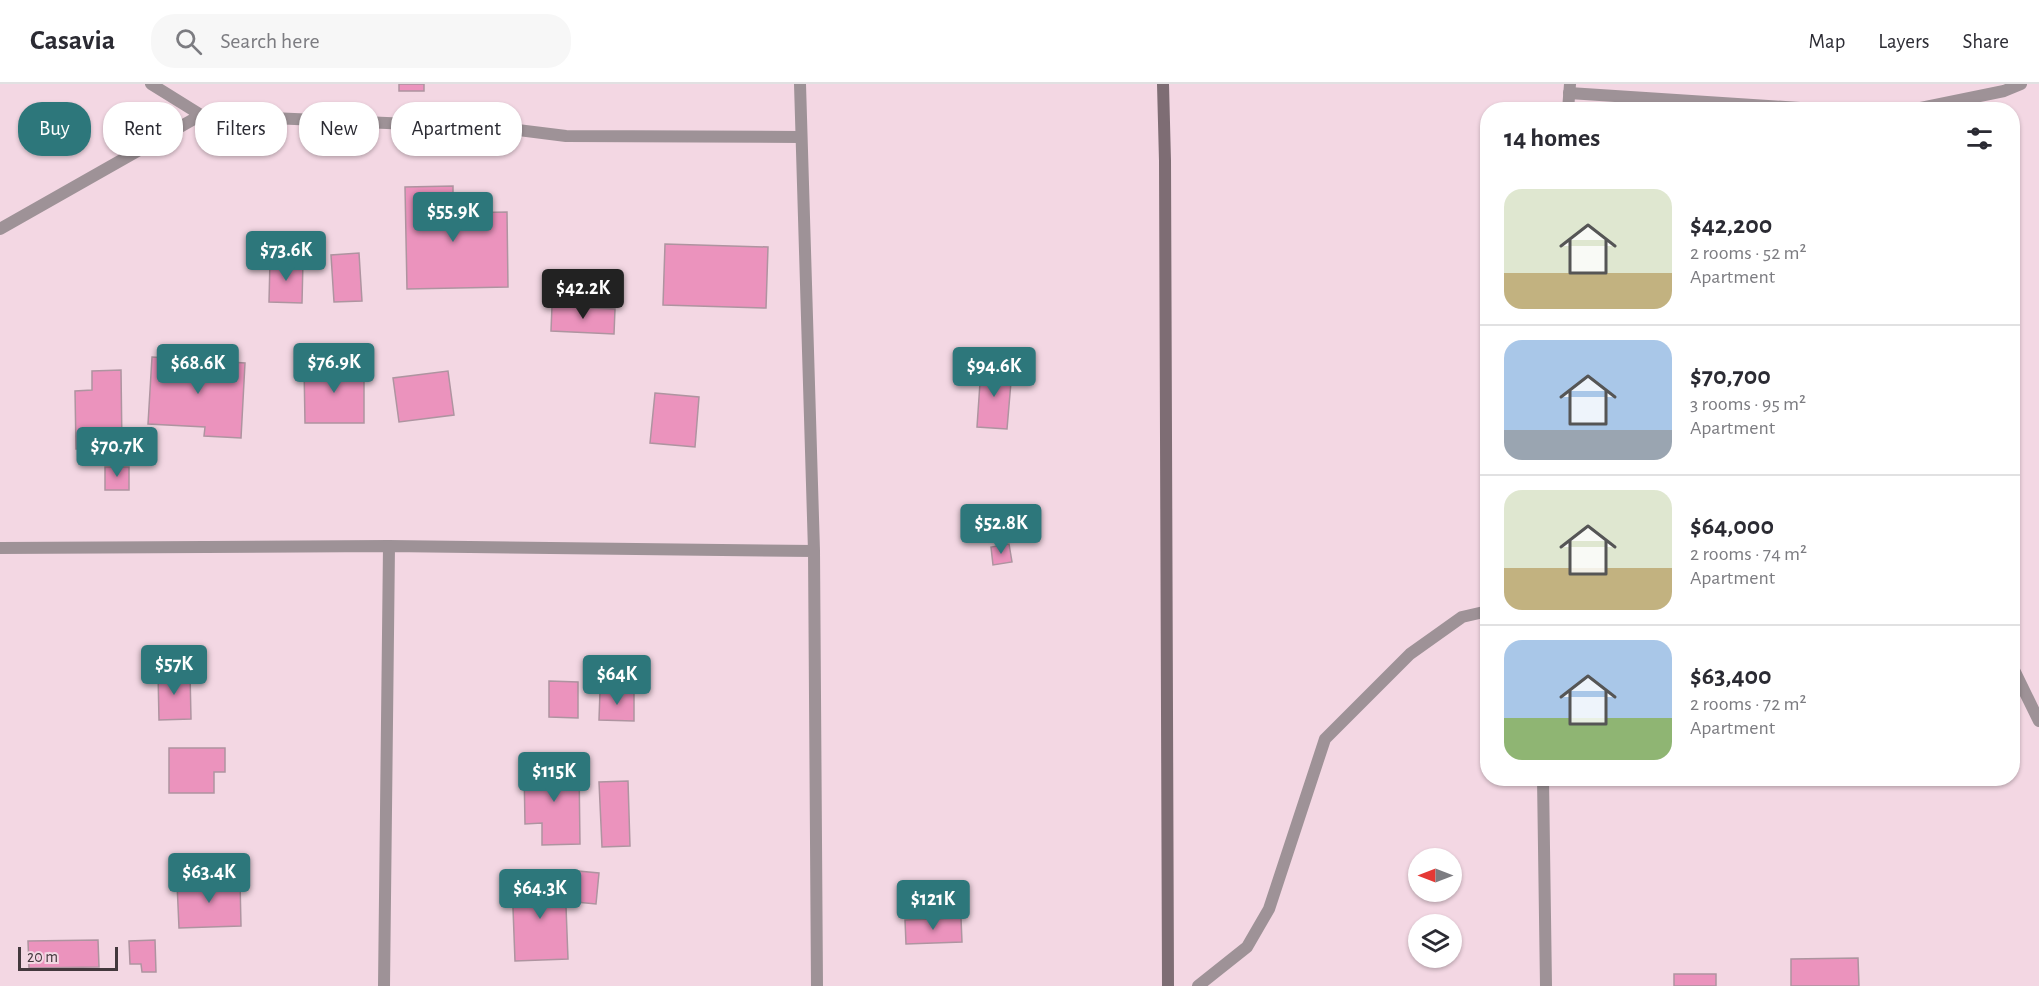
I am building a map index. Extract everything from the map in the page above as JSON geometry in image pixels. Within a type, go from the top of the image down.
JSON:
[{"type":"street","points":[[151,84],[195,111]]},
{"type":"street","points":[[800,84],[814,551],[817,986]]},
{"type":"street","points":[[1163,84],[1168,986]]},
{"type":"street","points":[[1950,102],[2004,91],[2021,84]]},
{"type":"street","points":[[1569,88],[1735,102]]},
{"type":"street","points":[[0,229],[195,118]]},
{"type":"street","points":[[287,119],[502,128],[566,136],[800,137]]},
{"type":"street","points":[[0,548],[389,546],[814,551]]},
{"type":"street","points":[[384,986],[389,546]]},
{"type":"street","points":[[1198,986],[1247,947],[1269,909],[1324,739],[1410,654],[1462,617],[1480,613]]},
{"type":"street","points":[[2020,683],[2039,722]]},
{"type":"street","points":[[1543,786],[1546,986]]},
{"type":"building","points":[[399,84],[424,84],[424,91],[399,91]]},
{"type":"building","points":[[453,186],[453,213],[507,212],[508,287],[407,289],[405,187]]},
{"type":"building","points":[[665,244],[768,247],[766,308],[663,305]]},
{"type":"building","points":[[359,253],[362,301],[334,302],[331,255]]},
{"type":"building","points":[[270,261],[303,261],[302,303],[269,302]]},
{"type":"building","points":[[552,306],[615,309],[614,334],[551,331]]},
{"type":"building","points":[[152,357],[245,363],[241,438],[204,436],[205,427],[148,424]]},
{"type":"building","points":[[304,365],[364,365],[364,423],[305,423]]},
{"type":"building","points":[[981,368],[1012,370],[1007,429],[977,427]]},
{"type":"building","points":[[121,370],[122,448],[76,449],[75,391],[92,390],[92,371]]},
{"type":"building","points":[[448,371],[454,415],[399,422],[393,378]]},
{"type":"building","points":[[655,393],[699,397],[695,447],[650,443]]},
{"type":"building","points":[[105,467],[129,467],[129,490],[105,490]]},
{"type":"building","points":[[1009,544],[1012,562],[993,565],[991,547]]},
{"type":"building","points":[[158,673],[190,673],[191,719],[159,720]]},
{"type":"building","points":[[549,681],[578,682],[578,718],[549,717]]},
{"type":"building","points":[[600,691],[634,692],[634,721],[599,720]]},
{"type":"building","points":[[169,748],[225,748],[225,772],[214,772],[214,793],[169,793]]},
{"type":"building","points":[[579,767],[580,844],[542,845],[542,823],[525,824],[524,768]]},
{"type":"building","points":[[628,781],[630,846],[602,847],[599,782]]},
{"type":"building","points":[[578,871],[599,873],[596,904],[576,902]]},
{"type":"building","points":[[565,880],[568,959],[515,961],[512,882]]},
{"type":"building","points":[[240,881],[241,926],[179,928],[177,883]]},
{"type":"building","points":[[961,918],[962,942],[906,944],[905,920]]},
{"type":"building","points":[[98,940],[99,967],[29,968],[28,941]]},
{"type":"building","points":[[155,940],[156,972],[142,972],[141,964],[130,964],[129,941]]},
{"type":"building","points":[[1858,958],[1859,986],[1791,986],[1791,959]]},
{"type":"building","points":[[1674,974],[1716,974],[1716,986],[1674,986]]}]
